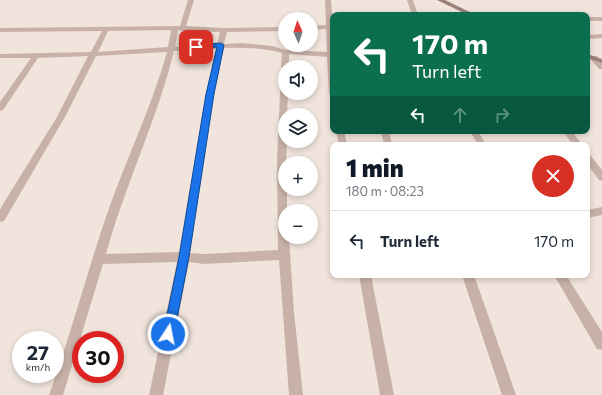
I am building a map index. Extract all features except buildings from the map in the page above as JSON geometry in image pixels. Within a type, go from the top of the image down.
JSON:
[{"type":"street","points":[[56,395],[106,232],[159,93],[178,29],[191,0]]},
{"type":"street","points":[[328,0],[330,18]]},
{"type":"street","points":[[410,0],[415,12]]},
{"type":"street","points":[[440,0],[466,12]]},
{"type":"street","points":[[590,19],[602,19]]},
{"type":"street","points":[[318,28],[330,27]]},
{"type":"street","points":[[0,218],[61,117],[106,29]]},
{"type":"street","points":[[0,30],[278,29]]},
{"type":"street","points":[[156,395],[184,257],[210,94],[224,30]]},
{"type":"street","points":[[590,37],[602,36]]},
{"type":"street","points":[[0,56],[94,54],[221,45],[260,46],[278,50]]},
{"type":"street","points":[[285,60],[286,52],[330,55]]},
{"type":"street","points":[[0,108],[36,56]]},
{"type":"street","points":[[590,57],[602,61]]},
{"type":"street","points":[[590,57],[602,67]]},
{"type":"street","points":[[284,100],[280,188],[287,303],[294,362],[296,395]]},
{"type":"street","points":[[569,134],[576,142]]},
{"type":"street","points":[[590,161],[602,176]]},
{"type":"street","points":[[590,213],[602,211]]},
{"type":"street","points":[[99,258],[204,258],[284,255]]},
{"type":"street","points":[[366,278],[387,395]]},
{"type":"street","points":[[469,278],[510,395]]},
{"type":"street","points":[[562,278],[602,344]]},
{"type":"route","points":[[168,334],[184,257],[210,94],[221,45],[196,47]]}]
